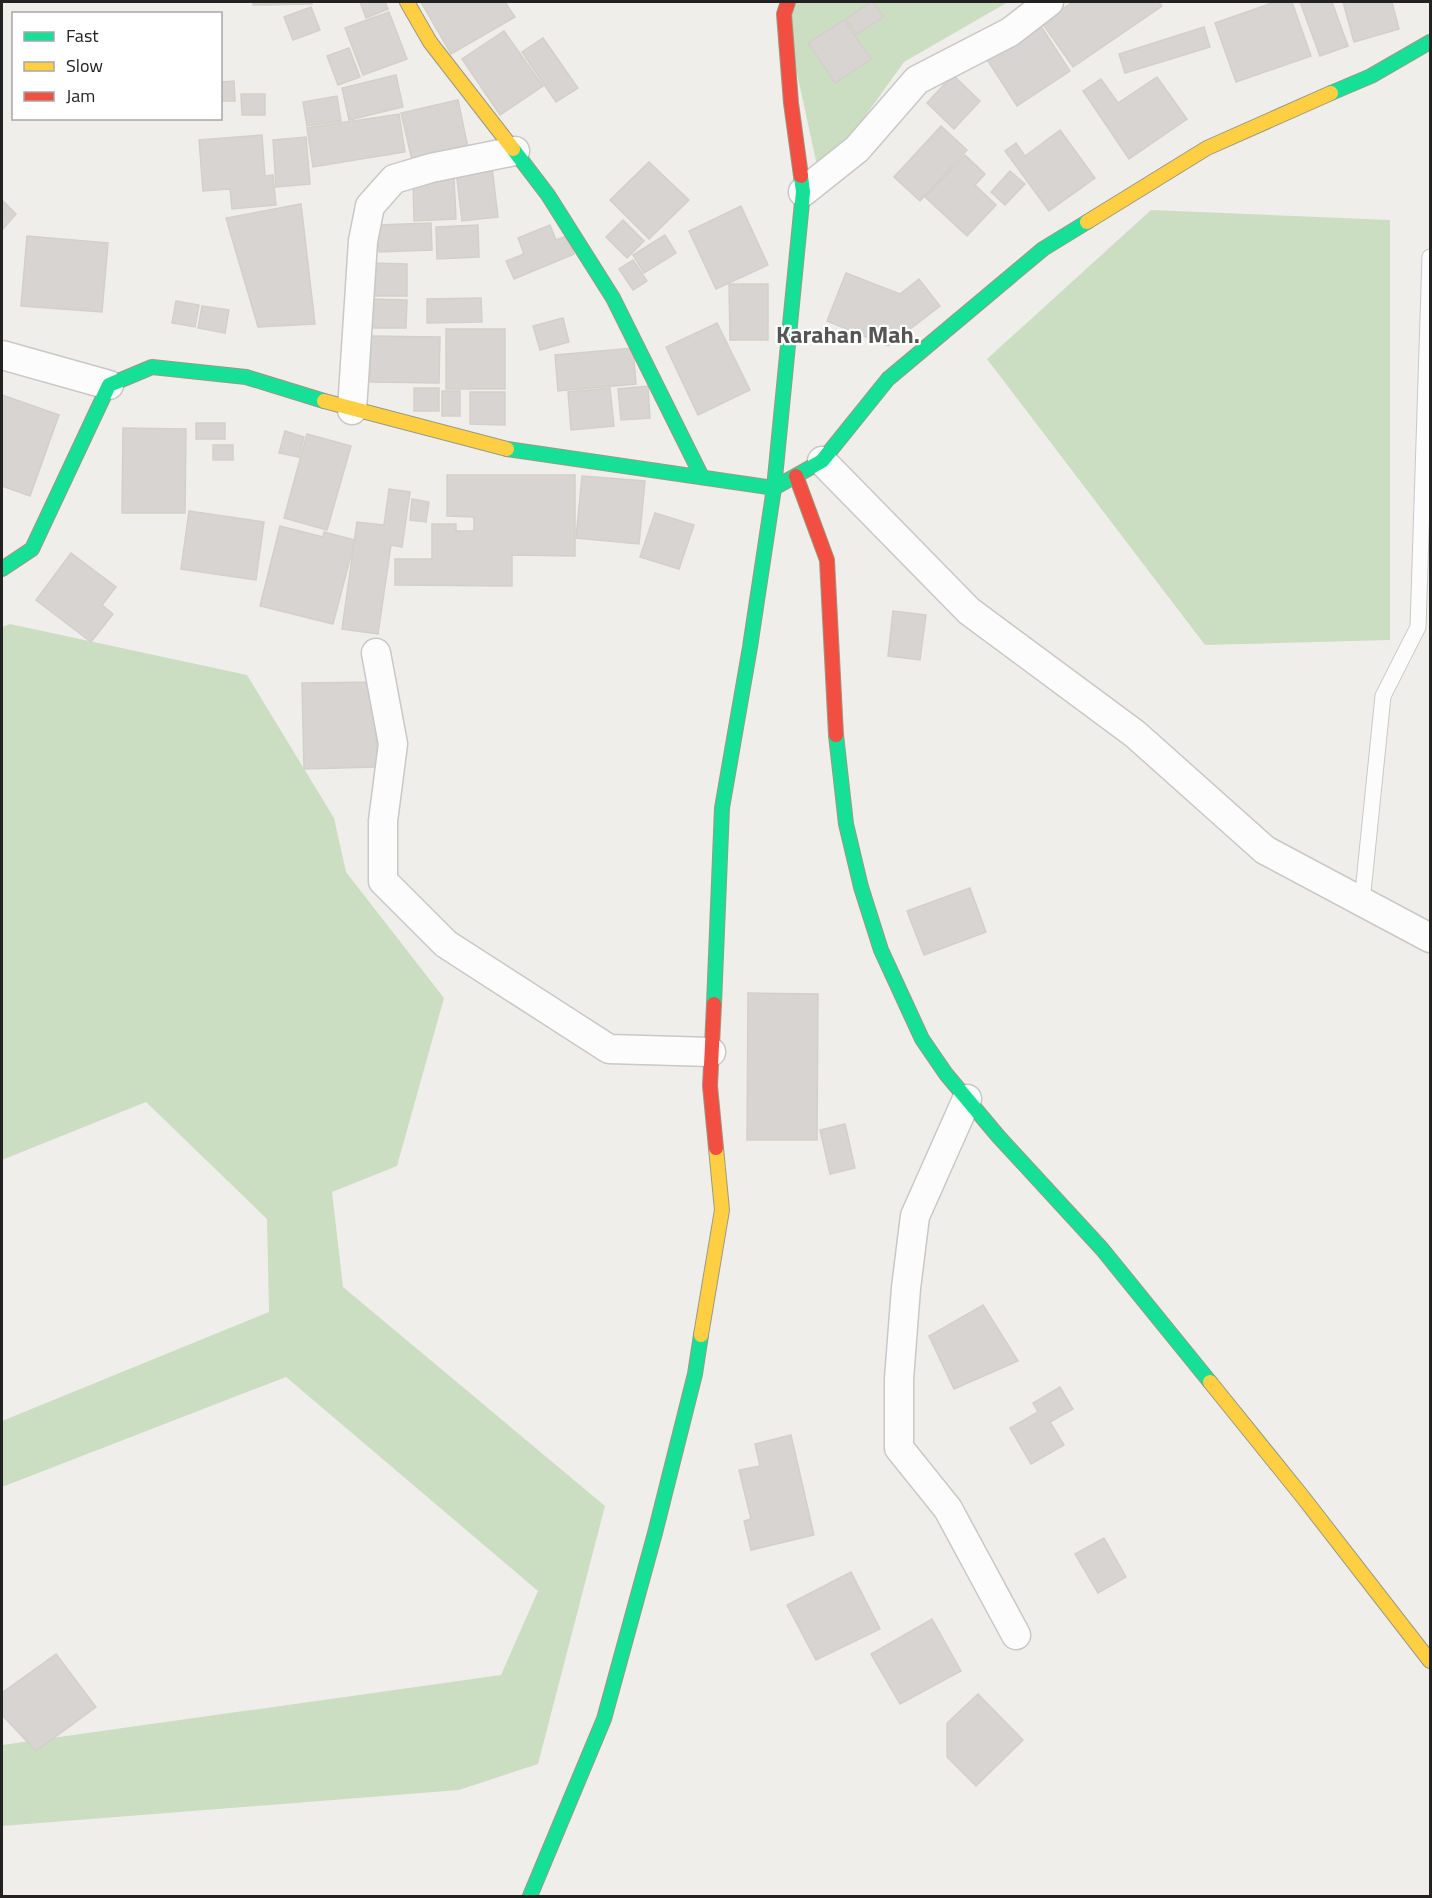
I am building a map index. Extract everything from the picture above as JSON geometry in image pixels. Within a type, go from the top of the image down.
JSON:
[{"type":"street","points":[[407,2],[430,42],[548,195],[613,298],[702,477]]},
{"type":"street","points":[[803,192],[857,149],[917,80],[1010,32],[1049,2]]},
{"type":"street","points":[[530,1896],[604,1719],[655,1533],[695,1374],[722,1210],[710,1086],[722,808],[750,647],[774,488],[803,192],[791,104],[783,6]]},
{"type":"street","points":[[2,355],[109,385],[152,368],[246,377],[352,410],[502,448],[774,488],[822,461],[888,379],[1043,249],[1207,148],[1371,76],[1431,42]]},
{"type":"street","points":[[352,410],[363,241],[370,206],[394,179],[431,168],[514,151]]},
{"type":"street","points":[[2,569],[32,549],[109,385]]},
{"type":"street","points":[[822,461],[969,611],[1135,734],[1265,850],[1431,938]]},
{"type":"street","points":[[796,476],[827,560],[837,749],[846,824],[861,887],[881,950],[922,1039],[946,1074],[998,1136],[1102,1249],[1145,1301],[1431,1661]]},
{"type":"street","points":[[376,653],[393,744],[384,821],[384,881],[446,944],[609,1049],[711,1052]]},
{"type":"street","points":[[968,1099],[915,1216],[906,1288],[900,1368],[899,1448],[948,1509],[1016,1635]]},
{"type":"lane","points":[[1362,902],[1383,696],[1419,627],[1431,257]]},
{"type":"green space","points":[[787,2],[1008,2],[904,62],[820,179],[784,14]]},
{"type":"green space","points":[[1151,210],[1390,220],[1390,640],[1205,645],[987,359]]},
{"type":"green space","points":[[10,624],[247,675],[334,818],[346,872],[444,998],[397,1166],[332,1192],[343,1287],[605,1506],[538,1764],[459,1790],[2,1826],[2,1745],[501,1675],[538,1591],[286,1377],[2,1487],[2,1421],[269,1312],[267,1219],[146,1102],[2,1160],[2,627]]},
{"type":"building","points":[[253,2],[312,2],[312,4],[253,5]]},
{"type":"building","points":[[360,2],[385,2],[388,9],[366,18]]},
{"type":"building","points":[[421,2],[505,2],[515,17],[451,54]]},
{"type":"building","points":[[871,2],[884,17],[857,34],[846,19]]},
{"type":"building","points":[[1073,2],[1159,2],[1162,6],[1073,67],[1042,23]]},
{"type":"building","points":[[1275,2],[1292,2],[1311,56],[1236,82],[1215,23]]},
{"type":"building","points":[[1300,2],[1332,2],[1348,46],[1320,56]]},
{"type":"building","points":[[1343,2],[1392,2],[1399,29],[1354,42]]},
{"type":"building","points":[[311,7],[320,30],[293,40],[284,17]]},
{"type":"building","points":[[389,12],[407,59],[363,75],[345,28]]},
{"type":"building","points":[[844,20],[871,59],[835,83],[808,43]]},
{"type":"building","points":[[1039,23],[1070,71],[1017,106],[986,58]]},
{"type":"building","points":[[1204,27],[1210,47],[1125,73],[1119,54]]},
{"type":"building","points":[[504,31],[543,86],[500,115],[462,59]]},
{"type":"building","points":[[543,38],[578,88],[556,102],[522,52]]},
{"type":"building","points":[[349,48],[360,77],[338,85],[327,56]]},
{"type":"building","points":[[396,75],[403,107],[349,120],[342,88]]},
{"type":"building","points":[[953,75],[980,101],[954,129],[927,103]]},
{"type":"building","points":[[1157,77],[1187,119],[1129,159],[1083,91],[1101,79],[1118,103]]},
{"type":"building","points":[[234,81],[235,101],[222,101],[222,82]]},
{"type":"building","points":[[241,94],[265,94],[265,115],[242,115]]},
{"type":"building","points":[[337,96],[341,121],[307,126],[303,102]]},
{"type":"building","points":[[458,100],[468,148],[412,160],[401,113]]},
{"type":"building","points":[[399,114],[405,152],[313,167],[307,128]]},
{"type":"building","points":[[941,126],[967,150],[920,201],[894,177]]},
{"type":"building","points":[[1060,130],[1095,178],[1049,211],[1005,151],[1016,143],[1025,156]]},
{"type":"building","points":[[262,135],[265,176],[273,175],[276,205],[232,209],[230,189],[203,191],[199,140]]},
{"type":"building","points":[[306,137],[310,184],[276,187],[273,140]]},
{"type":"building","points":[[965,155],[985,174],[975,185],[996,205],[967,236],[925,197]]},
{"type":"building","points":[[649,162],[689,200],[649,239],[610,200]]},
{"type":"building","points":[[492,167],[498,217],[462,221],[456,171]]},
{"type":"building","points":[[1010,171],[1025,184],[1005,205],[991,192]]},
{"type":"building","points":[[454,178],[456,219],[414,221],[413,180]]},
{"type":"building","points":[[2,200],[16,214],[2,230]]},
{"type":"building","points":[[301,204],[315,324],[258,327],[226,218]]},
{"type":"building","points":[[741,206],[768,265],[716,289],[689,231]]},
{"type":"building","points":[[623,220],[644,241],[627,258],[606,237]]},
{"type":"building","points":[[431,223],[432,250],[379,252],[378,225]]},
{"type":"building","points":[[478,225],[479,257],[437,259],[436,227]]},
{"type":"building","points":[[550,225],[556,240],[567,236],[574,254],[514,279],[506,261],[524,254],[518,238]]},
{"type":"building","points":[[665,235],[676,253],[644,273],[633,255]]},
{"type":"building","points":[[27,236],[108,243],[102,312],[21,306]]},
{"type":"building","points":[[633,260],[647,281],[633,290],[619,269]]},
{"type":"building","points":[[372,263],[407,264],[407,296],[372,296]]},
{"type":"building","points":[[846,273],[900,294],[919,279],[940,306],[888,346],[827,321]]},
{"type":"building","points":[[729,284],[768,284],[768,340],[730,340]]},
{"type":"building","points":[[481,298],[482,322],[427,323],[427,299]]},
{"type":"building","points":[[372,299],[407,300],[406,328],[371,328]]},
{"type":"building","points":[[176,301],[199,305],[195,327],[172,323]]},
{"type":"building","points":[[202,306],[229,310],[225,333],[198,328]]},
{"type":"building","points":[[563,318],[569,342],[540,350],[533,326]]},
{"type":"building","points":[[717,323],[750,390],[698,415],[666,347]]},
{"type":"building","points":[[446,329],[505,329],[505,389],[446,389]]},
{"type":"building","points":[[371,336],[440,337],[439,383],[370,382]]},
{"type":"building","points":[[633,348],[636,384],[558,391],[555,355]]},
{"type":"building","points":[[648,386],[650,418],[621,420],[618,389]]},
{"type":"building","points":[[414,388],[439,388],[439,411],[414,411]]},
{"type":"building","points":[[610,388],[614,426],[571,430],[568,392]]},
{"type":"building","points":[[442,391],[460,391],[460,416],[442,416]]},
{"type":"building","points":[[470,392],[505,392],[505,425],[470,424]]},
{"type":"building","points":[[2,395],[59,415],[30,496],[2,486]]},
{"type":"building","points":[[196,423],[225,423],[225,439],[196,439]]},
{"type":"building","points":[[123,428],[186,429],[185,513],[122,513]]},
{"type":"building","points":[[285,431],[304,437],[299,457],[279,453]]},
{"type":"building","points":[[307,434],[351,446],[327,530],[284,518]]},
{"type":"building","points":[[213,445],[233,445],[233,460],[213,460]]},
{"type":"building","points":[[447,475],[575,475],[575,556],[512,555],[512,586],[395,585],[395,559],[432,559],[432,524],[456,524],[456,531],[474,531],[474,517],[447,516]]},
{"type":"building","points":[[582,476],[645,481],[639,544],[576,538]]},
{"type":"building","points":[[389,489],[410,492],[402,547],[391,545],[378,634],[342,629],[357,522],[384,525]]},
{"type":"building","points":[[412,499],[429,502],[426,522],[410,520]]},
{"type":"building","points":[[189,511],[264,522],[256,580],[181,569]]},
{"type":"building","points":[[655,513],[694,525],[679,569],[640,557]]},
{"type":"building","points":[[280,526],[323,537],[324,532],[355,540],[333,624],[260,606]]},
{"type":"building","points":[[71,553],[116,587],[102,605],[113,614],[91,642],[36,600]]},
{"type":"building","points":[[893,611],[926,615],[920,660],[888,656]]},
{"type":"building","points":[[375,682],[377,767],[304,769],[302,683]]},
{"type":"building","points":[[970,888],[986,932],[924,955],[907,911]]},
{"type":"building","points":[[748,993],[818,994],[817,1140],[747,1140]]},
{"type":"building","points":[[845,1124],[855,1168],[830,1174],[820,1130]]},
{"type":"building","points":[[983,1305],[1018,1361],[954,1389],[929,1336]]},
{"type":"building","points":[[1060,1387],[1073,1409],[1050,1422],[1064,1445],[1031,1464],[1010,1428],[1038,1412],[1033,1403]]},
{"type":"building","points":[[791,1435],[814,1535],[751,1550],[744,1521],[751,1519],[739,1470],[760,1466],[755,1444]]},
{"type":"building","points":[[1104,1538],[1126,1577],[1098,1593],[1075,1554]]},
{"type":"building","points":[[851,1572],[880,1629],[816,1660],[787,1605]]},
{"type":"building","points":[[932,1619],[961,1671],[900,1704],[871,1654]]},
{"type":"building","points":[[56,1654],[96,1707],[36,1751],[2,1715],[2,1693]]},
{"type":"building","points":[[978,1694],[1023,1740],[976,1786],[947,1757],[947,1723]]},
{"type":"traffic: fast","points":[[1331,93],[1371,76],[1430,42]]},
{"type":"traffic: fast","points":[[513,149],[548,195],[613,298],[702,477]]},
{"type":"traffic: fast","points":[[714,1004],[722,808],[750,647],[774,488],[803,192],[801,176]]},
{"type":"traffic: fast","points":[[507,449],[774,488],[822,461],[888,379],[1043,249],[1087,222]]},
{"type":"traffic: fast","points":[[2,569],[32,549],[109,385],[152,367],[246,377],[324,401]]},
{"type":"traffic: fast","points":[[836,735],[846,824],[861,887],[881,950],[922,1039],[946,1074],[998,1136],[1102,1249],[1210,1382]]},
{"type":"traffic: fast","points":[[530,1896],[604,1719],[655,1533],[695,1374],[701,1335]]},
{"type":"traffic: slow","points":[[407,2],[430,42],[513,149]]},
{"type":"traffic: slow","points":[[1087,222],[1207,148],[1331,93]]},
{"type":"traffic: slow","points":[[324,401],[507,449]]},
{"type":"traffic: slow","points":[[701,1335],[722,1210],[716,1148]]},
{"type":"traffic: slow","points":[[1210,1382],[1430,1661]]},
{"type":"traffic: jam","points":[[788,2],[784,14],[791,103],[801,176]]},
{"type":"traffic: jam","points":[[796,476],[827,560],[836,735]]},
{"type":"traffic: jam","points":[[714,1004],[710,1086],[716,1148]]},
{"type":"district","name":"Karahan Mah.","points":[[848,335]]}]
